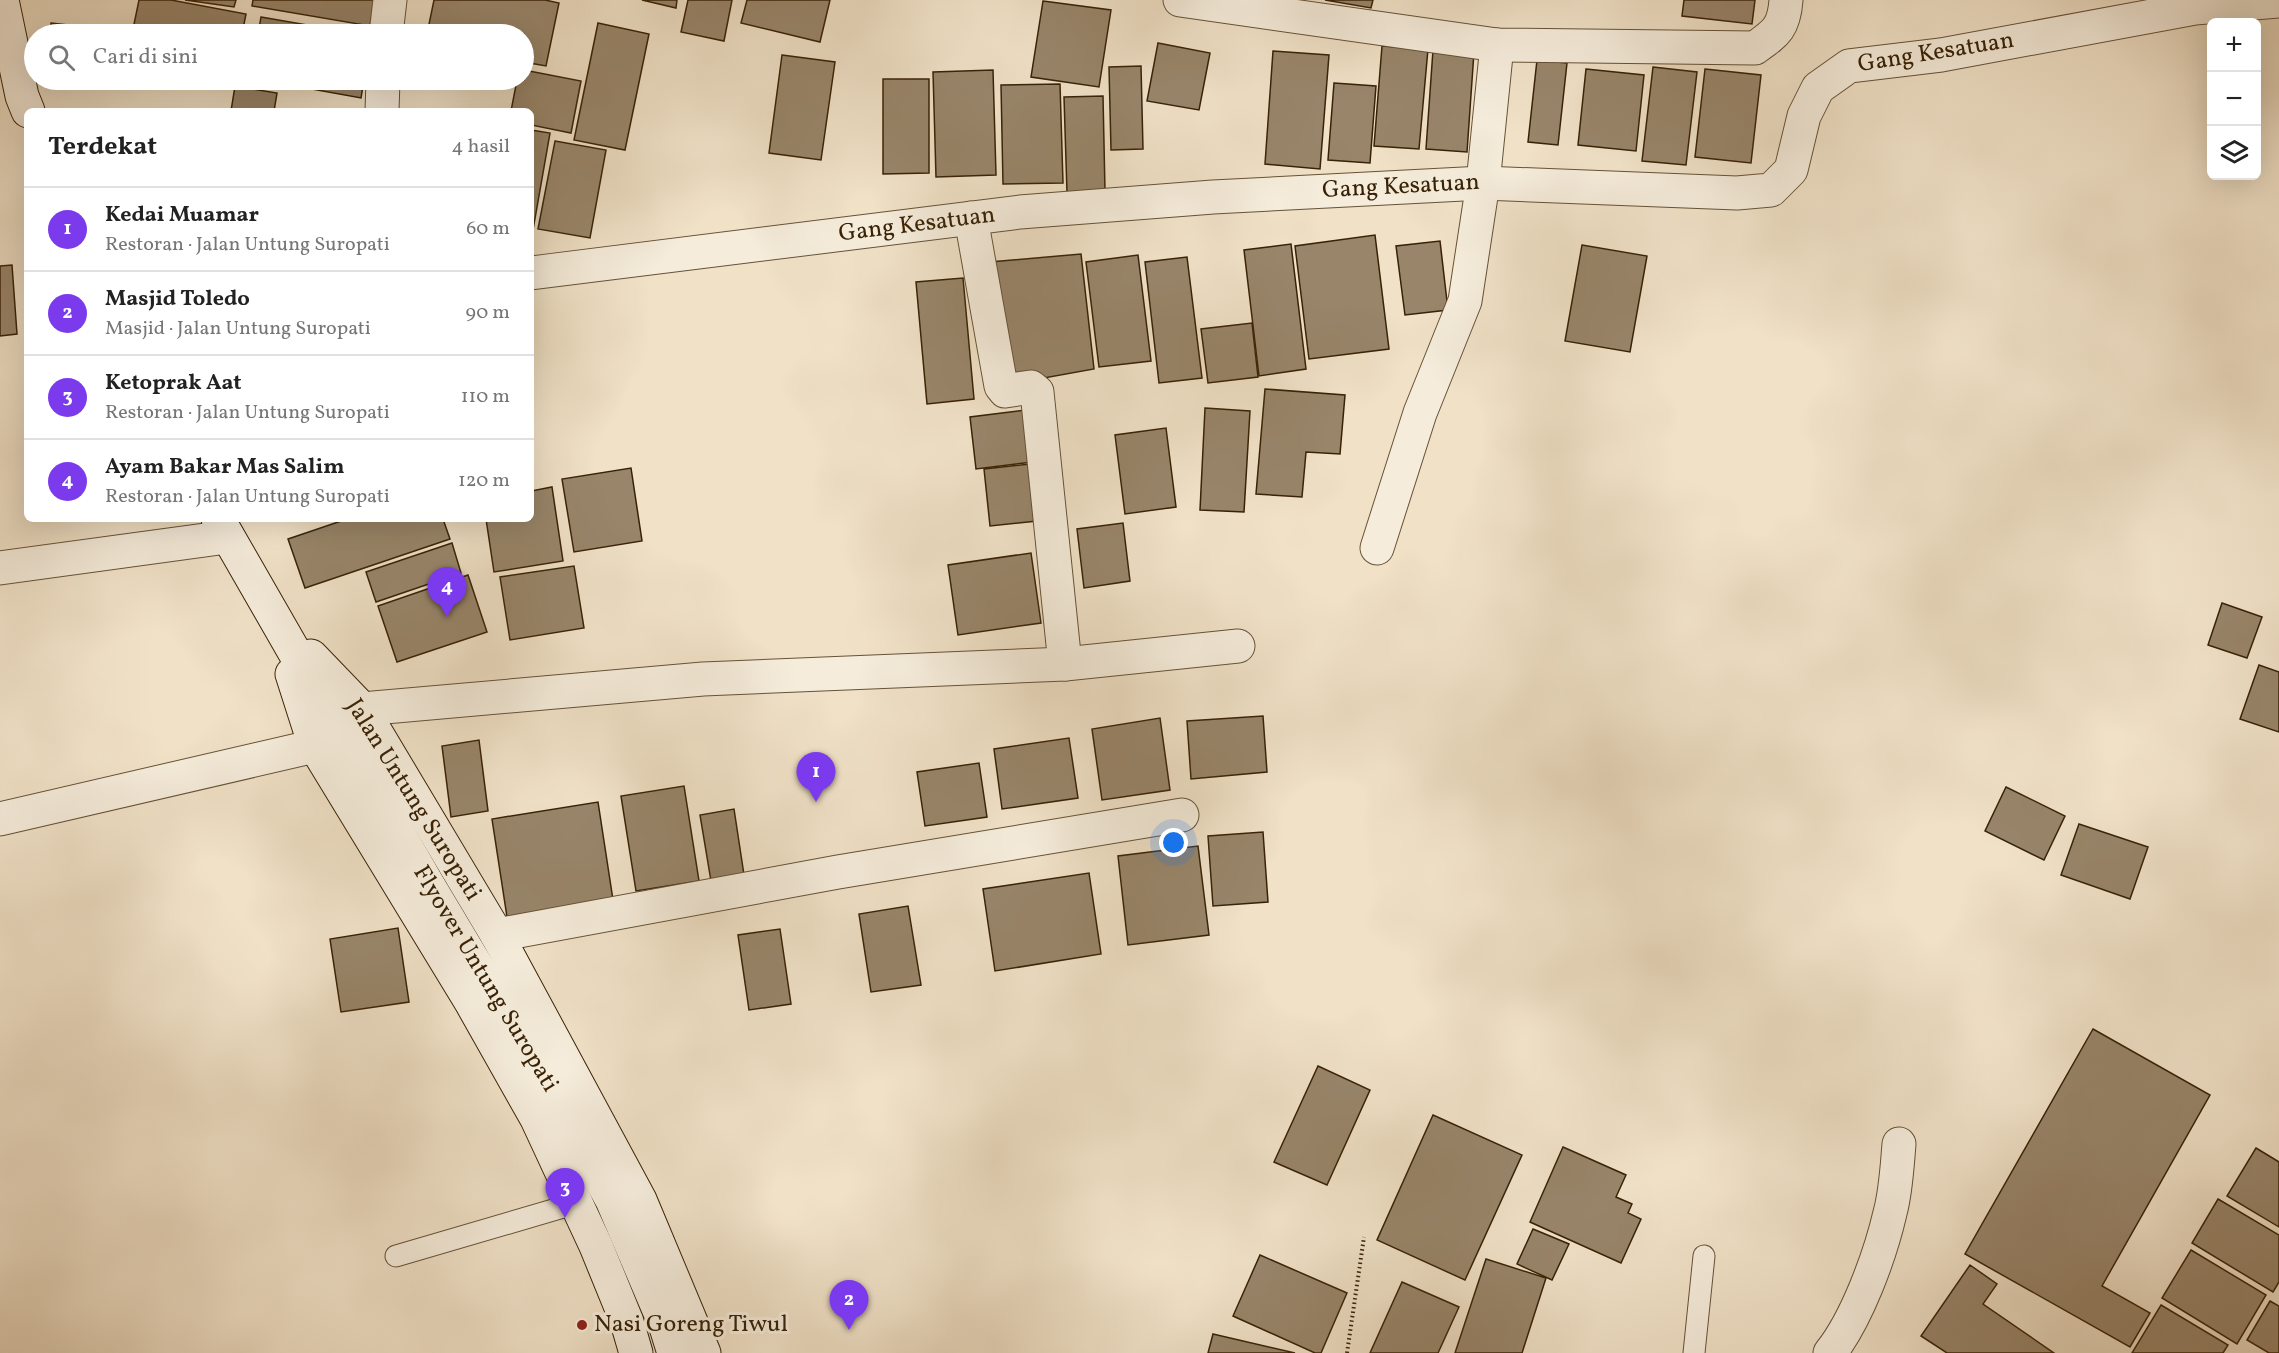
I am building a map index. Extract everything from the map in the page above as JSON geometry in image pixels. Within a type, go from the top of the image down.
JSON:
[{"type":"street","points":[[387,24],[390,0]]},
{"type":"street","points":[[1180,0],[1497,45],[1755,48],[1775,34],[1785,14],[1786,0]]},
{"type":"street","name":"Gang Kesatuan","points":[[534,273],[971,218],[1213,196],[1483,183],[1737,193],[1771,190],[1791,170],[1804,116],[1818,88],[1849,66],[1941,55],[2194,4],[2279,1]]},
{"type":"street","points":[[2,7],[27,108]]},
{"type":"street","points":[[1377,548],[1420,413],[1465,301],[1483,183],[1497,45]]},
{"type":"street","points":[[382,108],[383,90]]},
{"type":"street","points":[[971,218],[1001,386],[1005,391],[1031,387],[1037,392],[1065,664]]},
{"type":"street","points":[[0,568],[223,528],[273,615]]},
{"type":"street","name":"Jalan Untung Suropati","points":[[273,615],[338,727],[471,1002],[537,1119],[577,1203],[627,1322],[636,1353]]},
{"type":"street","name":"Jalan Untung Suropati","points":[[273,615],[338,727],[497,934],[640,1200],[704,1353]]},
{"type":"street","points":[[0,819],[338,727],[703,679],[1065,664],[1238,646]]},
{"type":"street","name":"Flyover Untung Suropati","points":[[338,727],[427,883],[561,1107],[612,1200],[665,1324],[674,1353]]},
{"type":"street","points":[[497,934],[838,872],[1182,815]]},
{"type":"street","points":[[1830,1353],[1842,1338],[1870,1275],[1891,1212],[1899,1144]]},
{"type":"lane","points":[[396,1256],[577,1203]]},
{"type":"lane","points":[[1694,1353],[1704,1256]]},
{"type":"path","points":[[1347,1353],[1364,1237]]},
{"type":"building","points":[[139,0],[171,0],[246,14],[244,24],[134,24]]},
{"type":"building","points":[[185,0],[236,0],[234,7]]},
{"type":"building","points":[[253,0],[375,0],[370,24],[358,24],[252,6]]},
{"type":"building","points":[[434,0],[545,0],[559,3],[546,66],[534,64],[534,24],[429,24]]},
{"type":"building","points":[[642,0],[677,0],[676,8]]},
{"type":"building","points":[[688,0],[732,0],[724,41],[681,32]]},
{"type":"building","points":[[747,0],[830,0],[820,42],[741,23]]},
{"type":"building","points":[[1325,0],[1373,0],[1371,8]]},
{"type":"building","points":[[1684,0],[1755,0],[1752,24],[1682,16]]},
{"type":"building","points":[[1043,1],[1111,10],[1099,87],[1031,77]]},
{"type":"building","points":[[261,17],[301,24],[260,24]]},
{"type":"building","points":[[598,23],[649,34],[625,150],[574,140]]},
{"type":"building","points":[[1158,43],[1210,53],[1199,110],[1147,101]]},
{"type":"building","points":[[1382,46],[1428,49],[1419,149],[1374,146]]},
{"type":"building","points":[[1433,50],[1474,52],[1467,152],[1426,149]]},
{"type":"building","points":[[1273,51],[1329,55],[1320,169],[1265,164]]},
{"type":"building","points":[[782,55],[835,62],[821,160],[769,153]]},
{"type":"building","points":[[1537,60],[1567,63],[1558,145],[1528,142]]},
{"type":"building","points":[[1141,66],[1143,149],[1111,150],[1109,67]]},
{"type":"building","points":[[1653,67],[1697,72],[1686,165],[1642,161]]},
{"type":"building","points":[[1586,69],[1644,75],[1636,151],[1578,145]]},
{"type":"building","points":[[1705,69],[1761,75],[1751,163],[1695,157]]},
{"type":"building","points":[[993,70],[996,175],[936,177],[933,72]]},
{"type":"building","points":[[534,72],[581,81],[571,133],[534,126],[534,108],[512,108],[515,90],[534,90]]},
{"type":"building","points":[[883,79],[929,79],[929,173],[883,174]]},
{"type":"building","points":[[1334,83],[1376,86],[1370,163],[1328,160]]},
{"type":"building","points":[[1060,84],[1063,183],[1003,184],[1001,85]]},
{"type":"building","points":[[234,90],[277,93],[274,108],[231,108]]},
{"type":"building","points":[[317,90],[362,90],[361,98]]},
{"type":"building","points":[[1103,96],[1105,191],[1067,193],[1064,97]]},
{"type":"building","points":[[534,130],[550,133],[534,224]]},
{"type":"building","points":[[555,141],[606,150],[590,238],[538,229]]},
{"type":"building","points":[[1375,235],[1389,349],[1309,359],[1295,246]]},
{"type":"building","points":[[1440,241],[1448,310],[1405,315],[1396,246]]},
{"type":"building","points":[[1291,244],[1306,369],[1259,376],[1244,250]]},
{"type":"building","points":[[1582,245],[1647,256],[1630,352],[1565,341]]},
{"type":"building","points":[[1081,254],[1094,369],[1005,385],[990,262]]},
{"type":"building","points":[[1138,255],[1151,361],[1099,367],[1086,262]]},
{"type":"building","points":[[1187,257],[1202,378],[1159,383],[1145,262]]},
{"type":"building","points":[[12,265],[17,334],[0,336],[0,266]]},
{"type":"building","points":[[963,278],[974,399],[927,404],[916,282]]},
{"type":"building","points":[[1252,323],[1258,377],[1208,383],[1201,329]]},
{"type":"building","points":[[1265,389],[1345,395],[1340,454],[1306,452],[1302,497],[1256,494]]},
{"type":"building","points":[[1205,408],[1250,411],[1244,512],[1200,510]]},
{"type":"building","points":[[1025,410],[1032,462],[976,469],[970,417]]},
{"type":"building","points":[[1166,428],[1176,507],[1125,514],[1115,435]]},
{"type":"building","points":[[1030,464],[1037,521],[990,526],[984,469]]},
{"type":"building","points":[[631,468],[642,541],[574,552],[562,479]]},
{"type":"building","points":[[552,487],[563,561],[494,572],[486,522],[534,522],[534,490]]},
{"type":"building","points":[[338,522],[444,522],[450,539],[305,588],[288,539]]},
{"type":"building","points":[[1123,523],[1130,581],[1084,588],[1077,529]]},
{"type":"building","points":[[452,543],[461,573],[376,602],[366,572]]},
{"type":"building","points":[[1031,553],[1041,623],[958,635],[948,565]]},
{"type":"building","points":[[574,566],[584,628],[510,640],[500,577]]},
{"type":"building","points":[[468,575],[487,632],[397,662],[378,606]]},
{"type":"building","points":[[2222,603],[2262,617],[2247,658],[2208,645]]},
{"type":"building","points":[[2259,665],[2279,672],[2279,732],[2240,719]]},
{"type":"building","points":[[1263,716],[1267,772],[1191,779],[1187,721]]},
{"type":"building","points":[[1160,718],[1170,790],[1102,800],[1092,729]]},
{"type":"building","points":[[1069,738],[1078,798],[1002,809],[994,749]]},
{"type":"building","points":[[479,740],[488,811],[451,817],[442,746]]},
{"type":"building","points":[[979,763],[987,817],[925,826],[917,772]]},
{"type":"building","points":[[684,786],[699,881],[636,891],[621,796]]},
{"type":"building","points":[[2006,787],[2065,816],[2044,860],[1985,831]]},
{"type":"building","points":[[598,802],[613,900],[507,917],[492,819]]},
{"type":"building","points":[[734,809],[744,875],[711,881],[700,815]]},
{"type":"building","points":[[2079,824],[2148,847],[2130,899],[2061,875]]},
{"type":"building","points":[[1263,832],[1268,902],[1213,906],[1208,836]]},
{"type":"building","points":[[1198,846],[1209,935],[1128,945],[1118,856]]},
{"type":"building","points":[[1089,873],[1101,954],[995,971],[983,889]]},
{"type":"building","points":[[908,906],[921,985],[871,992],[859,914]]},
{"type":"building","points":[[398,928],[409,1002],[341,1012],[330,939]]},
{"type":"building","points":[[780,929],[791,1004],[749,1010],[738,935]]},
{"type":"building","points":[[2093,1029],[2210,1095],[2102,1286],[2150,1313],[2130,1347],[1965,1254]]},
{"type":"building","points":[[1318,1066],[1370,1090],[1327,1185],[1274,1162]]},
{"type":"building","points":[[1433,1115],[1522,1155],[1465,1280],[1377,1240]]},
{"type":"building","points":[[1563,1147],[1626,1175],[1616,1197],[1632,1204],[1628,1213],[1641,1219],[1621,1263],[1530,1222]]},
{"type":"building","points":[[2256,1148],[2279,1162],[2279,1227],[2227,1196]]},
{"type":"building","points":[[2218,1199],[2279,1235],[2279,1282],[2273,1292],[2192,1243]]},
{"type":"building","points":[[1533,1229],[1569,1244],[1552,1280],[1517,1264]]},
{"type":"building","points":[[2191,1250],[2266,1295],[2237,1344],[2162,1298]]},
{"type":"building","points":[[1260,1255],[1347,1293],[1321,1353],[1315,1353],[1233,1316]]},
{"type":"building","points":[[1486,1259],[1546,1278],[1522,1353],[1455,1353]]},
{"type":"building","points":[[1970,1265],[1997,1284],[1983,1304],[2054,1353],[1947,1353],[1921,1336]]},
{"type":"building","points":[[1402,1282],[1459,1307],[1438,1353],[1370,1353]]},
{"type":"building","points":[[2270,1301],[2279,1306],[2279,1353],[2269,1353],[2247,1340]]},
{"type":"building","points":[[2161,1305],[2228,1345],[2223,1353],[2132,1353]]},
{"type":"building","points":[[1213,1334],[1295,1353],[1208,1353]]},
{"type":"place","name":"Ayam Bakar Mas Salim","points":[[447,617]]},
{"type":"place","name":"Kedai Muamar","points":[[816,802]]},
{"type":"place","name":"Ketoprak Aat","points":[[565,1218]]},
{"type":"place","name":"Nasi Goreng Tiwul","points":[[582,1325]]},
{"type":"place","name":"Masjid Toledo","points":[[849,1330]]}]
